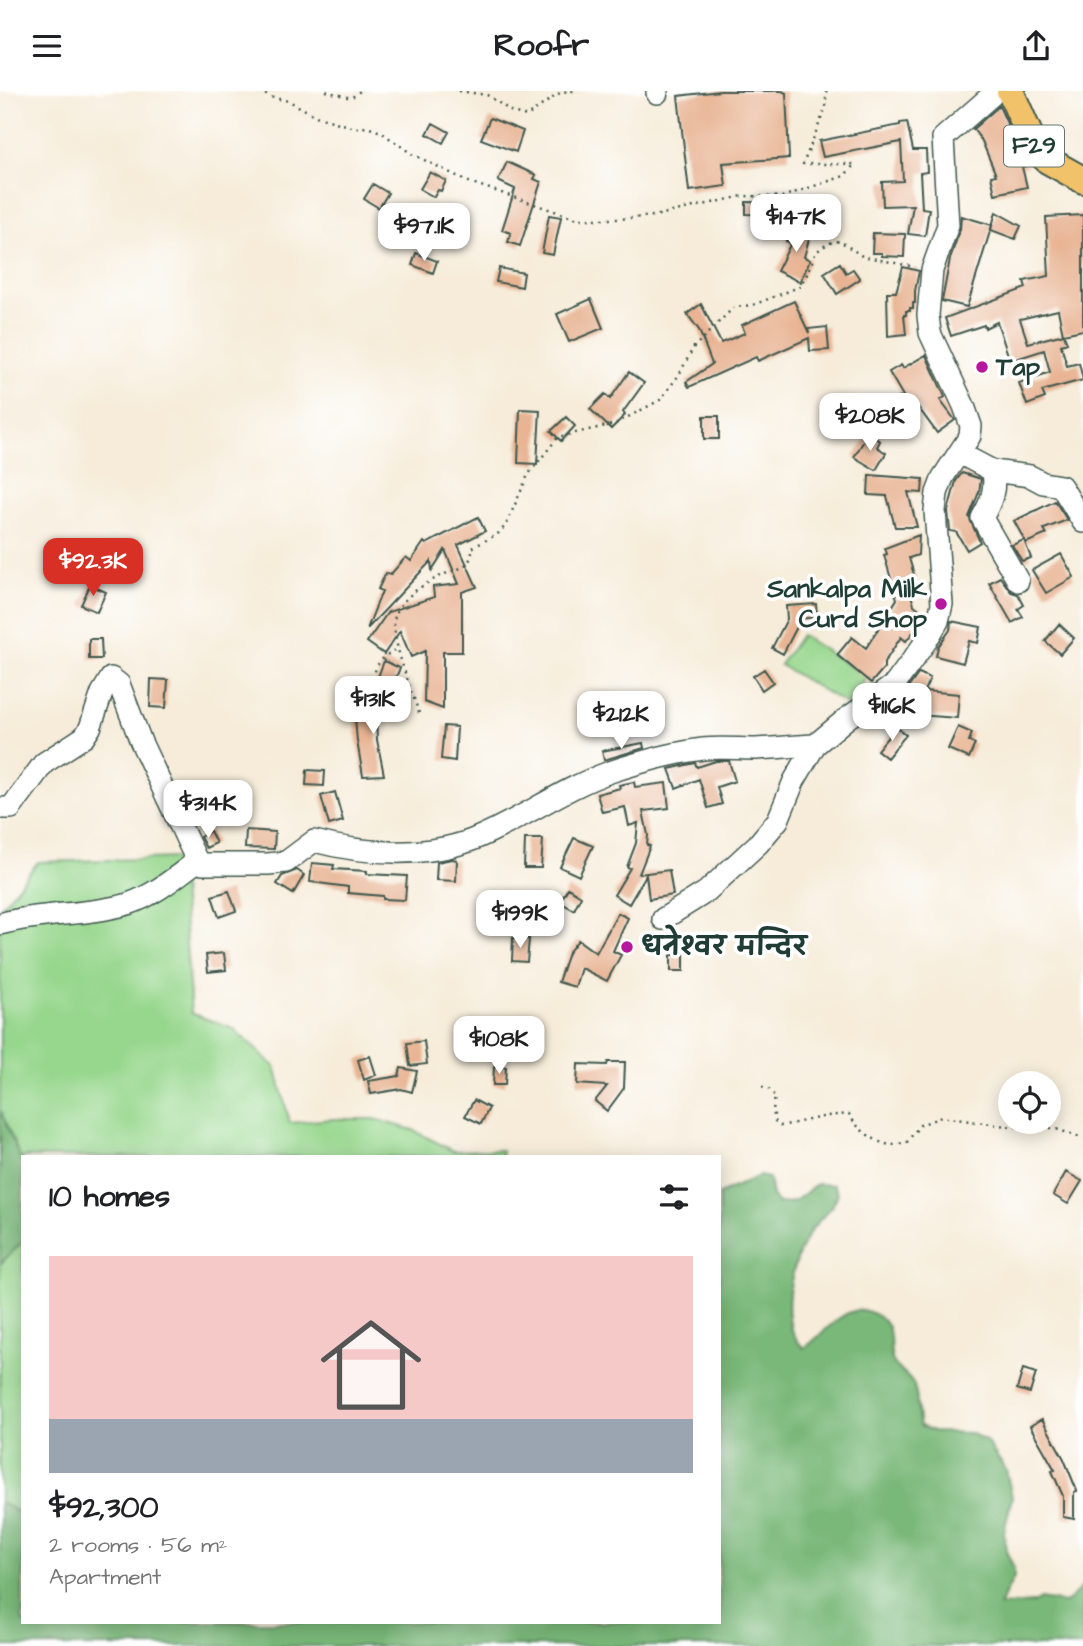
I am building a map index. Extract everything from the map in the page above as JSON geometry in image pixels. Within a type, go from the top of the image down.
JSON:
[{"type":"main road","name":"F29","points":[[1010,91],[1036,150],[1049,161],[1083,180]]},
{"type":"street","points":[[663,919],[706,892],[758,844],[778,820],[794,781],[815,745],[845,719],[895,684],[938,621],[942,604],[935,511],[937,493],[943,477],[970,436],[971,426],[930,333],[928,315],[932,270],[948,225],[943,138],[992,95],[993,91]]},
{"type":"street","points":[[959,453],[993,471],[1030,476],[1043,483],[1061,486],[1083,522]]},
{"type":"street","points":[[993,471],[996,485],[982,518],[1018,581]]},
{"type":"street","points":[[0,808],[11,808],[44,763],[84,737],[111,678],[119,684],[141,742],[197,861],[203,864],[286,862],[314,841],[354,850],[446,848],[484,834],[570,788],[650,760],[704,748],[815,745]]},
{"type":"street","points":[[0,924],[47,915],[86,913],[130,904],[164,886],[197,861]]},
{"type":"path","points":[[259,91],[270,97],[289,101],[318,117],[381,132],[436,167],[506,196],[578,219],[654,216],[743,196],[782,197],[844,176],[855,164],[803,164],[826,107],[826,91]]},
{"type":"path","points":[[326,91],[351,97],[360,91]]},
{"type":"path","points":[[458,91],[487,95],[512,112],[527,116],[561,92],[574,91]]},
{"type":"path","points":[[419,713],[394,621],[399,607],[417,590],[461,568],[470,560],[472,548],[499,533],[506,525],[528,475],[558,436],[615,424],[660,400],[679,375],[693,348],[734,307],[753,305],[799,287],[816,252],[829,243],[840,241],[862,256],[932,270]]},
{"type":"path","points":[[371,692],[375,666],[382,657],[399,647]]},
{"type":"path","points":[[762,1087],[767,1087],[775,1095],[775,1121],[782,1126],[849,1114],[854,1124],[863,1132],[890,1145],[907,1142],[920,1125],[941,1117],[968,1119],[1013,1128],[1053,1128],[1083,1137]]},
{"type":"green space","points":[[801,635],[867,677],[848,705],[780,665]]},
{"type":"green space","points":[[180,858],[191,1013],[234,1029],[275,1067],[290,1123],[374,1119],[413,1130],[453,1151],[502,1150],[501,1155],[21,1155],[21,1160],[0,1110],[0,908],[38,862]]},
{"type":"green space","points":[[0,1110],[21,1160],[21,1243],[0,1264]]},
{"type":"green space","points":[[759,1176],[769,1178],[772,1196],[777,1203],[789,1203],[817,1184],[834,1185],[838,1193],[836,1199],[810,1232],[797,1258],[788,1308],[795,1337],[804,1348],[836,1321],[853,1311],[872,1313],[885,1322],[894,1363],[915,1387],[920,1426],[936,1432],[971,1433],[986,1441],[1006,1470],[1012,1497],[1004,1532],[1006,1551],[1014,1568],[1014,1577],[999,1606],[1033,1603],[1040,1599],[1065,1603],[1083,1586],[1083,1646],[0,1646],[0,1502],[21,1514],[21,1624],[721,1624],[721,1193]]},
{"type":"green space","points":[[21,1243],[21,1514],[0,1502],[0,1264]]},
{"type":"building","points":[[720,91],[786,93],[789,158],[723,163],[726,186],[689,191],[678,96]]},
{"type":"building","points":[[999,106],[1028,165],[1022,167],[1027,187],[995,194],[991,176],[996,175],[982,141],[973,129]]},
{"type":"building","points":[[490,118],[523,131],[516,152],[481,139]]},
{"type":"building","points":[[907,122],[913,150],[926,150],[927,172],[920,173],[922,208],[929,209],[925,236],[908,234],[913,205],[883,206],[882,182],[903,181],[901,142],[823,157],[819,141]]},
{"type":"building","points":[[433,123],[449,132],[443,143],[427,134]]},
{"type":"building","points":[[507,162],[536,175],[534,179],[541,182],[520,246],[508,242],[511,233],[502,230],[515,189],[498,181]]},
{"type":"building","points":[[430,172],[446,181],[434,197],[420,189]]},
{"type":"building","points":[[373,184],[388,193],[379,208],[364,199]]},
{"type":"building","points":[[746,202],[783,203],[783,215],[746,214]]},
{"type":"building","points":[[996,212],[1021,226],[1015,239],[991,230]]},
{"type":"building","points":[[549,215],[561,217],[553,255],[542,253]]},
{"type":"building","points":[[1083,215],[1083,330],[1063,334],[1058,310],[1020,319],[1028,343],[1064,334],[1067,343],[1061,345],[1067,366],[1079,363],[1083,380],[1042,391],[1045,398],[1027,405],[1019,383],[1050,372],[1044,350],[1010,361],[997,322],[985,328],[984,325],[951,336],[945,318],[1026,288],[1024,281],[1049,276],[1046,217]]},
{"type":"building","points":[[961,216],[992,225],[967,307],[942,301]]},
{"type":"building","points":[[790,226],[811,232],[804,257],[810,260],[800,282],[777,271],[791,243],[786,241]]},
{"type":"building","points":[[873,233],[905,234],[904,257],[872,253]]},
{"type":"building","points":[[416,253],[437,261],[433,273],[412,265]]},
{"type":"building","points":[[840,263],[846,273],[853,269],[860,279],[837,294],[824,273]]},
{"type":"building","points":[[903,267],[919,271],[915,303],[904,315],[906,334],[888,336],[887,292],[896,292]]},
{"type":"building","points":[[499,268],[524,273],[522,287],[496,282]]},
{"type":"building","points":[[591,299],[603,328],[569,342],[557,314]]},
{"type":"building","points":[[794,301],[809,333],[808,329],[827,327],[829,350],[810,351],[809,338],[758,361],[756,357],[689,387],[686,382],[712,364],[699,330],[687,314],[701,304],[721,343],[745,333],[742,325]]},
{"type":"building","points":[[926,355],[945,397],[940,400],[955,420],[937,433],[915,403],[898,412],[893,401],[903,396],[889,372],[901,365],[903,368]]},
{"type":"building","points":[[629,372],[644,383],[623,412],[625,415],[611,429],[590,409],[605,394],[610,399]]},
{"type":"building","points":[[520,409],[540,410],[537,464],[518,463]]},
{"type":"building","points":[[704,416],[719,416],[719,439],[704,439]]},
{"type":"building","points":[[566,417],[575,426],[561,441],[551,431]]},
{"type":"building","points":[[868,434],[880,441],[877,447],[886,453],[876,470],[854,457]]},
{"type":"building","points":[[962,473],[981,479],[969,517],[980,542],[967,550],[956,532],[950,531],[948,511],[956,481]]},
{"type":"building","points":[[869,475],[923,479],[922,493],[908,492],[917,527],[895,527],[887,496],[868,495]]},
{"type":"building","points":[[1055,501],[1067,520],[1044,529],[1047,534],[1026,543],[1014,521]]},
{"type":"building","points":[[478,517],[485,531],[458,545],[477,587],[462,592],[462,652],[443,652],[443,709],[424,702],[425,651],[411,657],[400,631],[384,654],[367,642],[388,612],[434,597],[433,587],[459,584],[445,550],[432,570],[431,561],[367,629],[382,591],[378,589],[386,573],[390,575],[406,557],[411,561],[424,542],[426,544]]},
{"type":"building","points":[[919,535],[918,555],[909,558],[915,578],[907,581],[914,605],[926,616],[906,641],[901,637],[884,663],[884,668],[871,683],[837,655],[852,637],[866,648],[897,599],[884,555],[887,554],[885,548]]},
{"type":"building","points":[[1024,540],[1031,558],[1022,561],[1012,545]]},
{"type":"building","points":[[1061,554],[1074,577],[1046,593],[1032,570]]},
{"type":"building","points":[[1000,577],[1011,592],[1018,594],[1024,605],[1018,609],[1023,617],[1012,623],[989,583]]},
{"type":"building","points":[[90,585],[106,592],[97,612],[81,605]]},
{"type":"building","points":[[816,604],[817,617],[801,619],[783,654],[772,648],[787,619],[786,606]]},
{"type":"building","points":[[951,621],[981,627],[978,643],[969,641],[963,663],[936,656],[938,647],[950,630]]},
{"type":"building","points":[[1059,624],[1074,638],[1060,654],[1045,641]]},
{"type":"building","points":[[89,639],[101,639],[102,659],[89,659]]},
{"type":"building","points":[[384,661],[400,668],[391,689],[376,682]]},
{"type":"building","points":[[764,669],[773,682],[762,690],[753,676]]},
{"type":"building","points":[[919,673],[930,678],[924,691],[959,694],[957,718],[918,715],[904,709],[897,722],[887,717],[893,702],[905,692]]},
{"type":"building","points":[[151,679],[168,680],[166,708],[150,707]]},
{"type":"building","points":[[366,703],[401,703],[402,715],[376,717],[377,740],[384,775],[363,776],[355,718],[366,717]]},
{"type":"building","points":[[444,726],[457,727],[455,761],[441,759]]},
{"type":"building","points":[[896,727],[906,735],[887,758],[877,750]]},
{"type":"building","points":[[958,727],[972,733],[969,741],[975,744],[969,758],[948,749]]},
{"type":"building","points":[[643,743],[644,748],[604,760],[602,751]]},
{"type":"building","points":[[716,761],[729,761],[735,781],[717,787],[722,804],[708,808],[699,779],[676,788],[669,769],[695,763],[697,767]]},
{"type":"building","points":[[307,770],[325,771],[324,786],[306,785]]},
{"type":"building","points":[[634,782],[635,787],[666,783],[669,808],[643,811],[648,835],[647,845],[650,846],[639,874],[669,870],[673,895],[649,899],[646,875],[629,904],[614,895],[630,868],[627,867],[636,843],[638,823],[629,826],[625,807],[602,812],[597,794]]},
{"type":"building","points":[[335,792],[343,821],[329,825],[321,796]]},
{"type":"building","points":[[246,830],[275,832],[274,849],[245,848]]},
{"type":"building","points":[[210,831],[216,843],[206,848],[200,837]]},
{"type":"building","points":[[574,838],[593,846],[579,876],[560,867]]},
{"type":"building","points":[[525,839],[543,839],[541,868],[524,868]]},
{"type":"building","points":[[457,860],[456,881],[436,880],[437,862]]},
{"type":"building","points":[[312,863],[334,865],[333,869],[367,871],[367,874],[407,876],[405,900],[348,893],[348,887],[310,882]]},
{"type":"building","points":[[297,870],[304,875],[293,894],[277,884],[282,876]]},
{"type":"building","points":[[568,888],[581,896],[574,910],[560,902]]},
{"type":"building","points":[[229,891],[236,911],[219,917],[212,896]]},
{"type":"building","points":[[542,908],[556,914],[549,930],[535,924]]},
{"type":"building","points":[[618,913],[628,918],[613,951],[621,955],[607,981],[581,968],[575,987],[558,982],[568,953],[578,940],[596,953]]},
{"type":"building","points":[[513,938],[529,939],[527,962],[512,961]]},
{"type":"building","points":[[224,953],[226,970],[208,972],[206,955]]},
{"type":"building","points":[[671,955],[684,955],[684,971],[671,971]]},
{"type":"building","points":[[424,1041],[427,1064],[410,1066],[407,1043]]},
{"type":"building","points":[[370,1056],[376,1075],[364,1080],[358,1060]]},
{"type":"building","points":[[608,1062],[625,1062],[624,1088],[607,1111],[595,1101],[607,1086],[577,1084],[578,1064],[607,1065]]},
{"type":"building","points":[[494,1066],[506,1067],[505,1085],[493,1085]]},
{"type":"building","points":[[401,1068],[417,1071],[412,1092],[401,1089],[371,1094],[368,1081],[399,1076]]},
{"type":"building","points":[[474,1100],[489,1108],[481,1124],[465,1116]]},
{"type":"building","points":[[1066,1172],[1082,1181],[1068,1204],[1053,1195]]},
{"type":"building","points":[[1023,1369],[1036,1373],[1030,1393],[1017,1389]]},
{"type":"building","points":[[1042,1419],[1064,1459],[1077,1491],[1074,1492],[1074,1519],[1063,1517],[1063,1496],[1052,1471],[1055,1470],[1030,1426]]},
{"type":"place","name":"Tap","points":[[982,367]]},
{"type":"place","name":"Sankalpa Milk Curd Shop","points":[[941,604]]},
{"type":"place","name":"धनेश्वर मन्दिर","points":[[627,947]]}]
